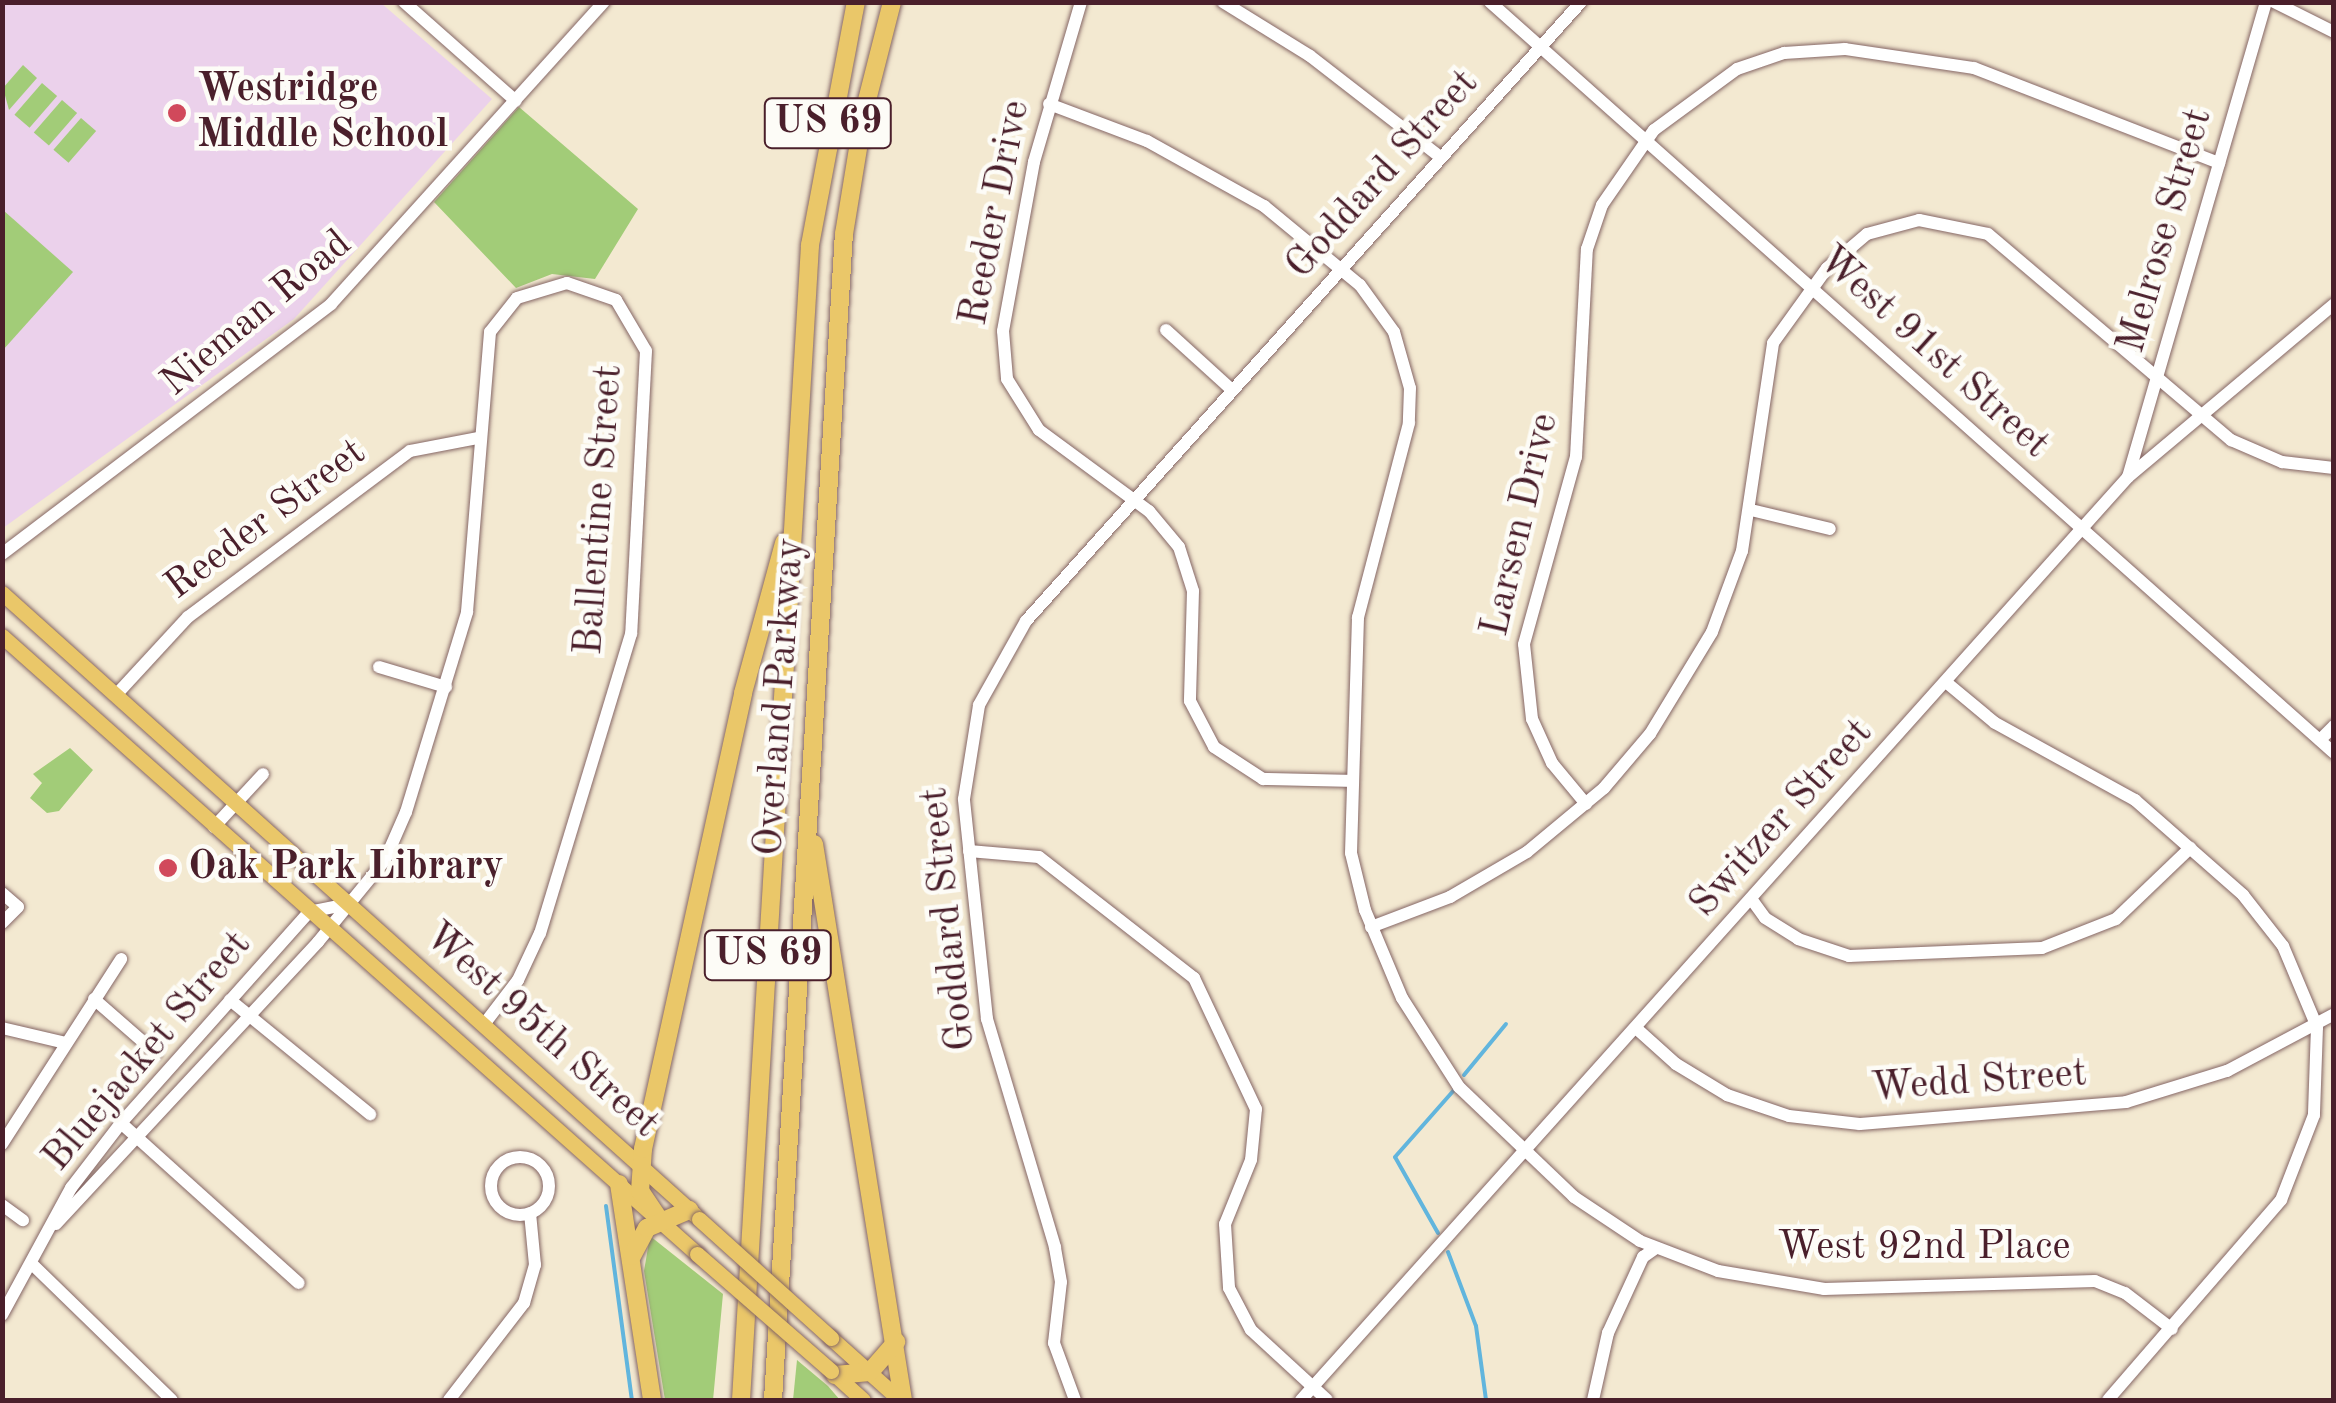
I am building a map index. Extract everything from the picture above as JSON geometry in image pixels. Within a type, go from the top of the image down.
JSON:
[{"type":"highway","name":"Overland Parkway","points":[[741,1400],[810,245],[856,2]]},
{"type":"highway","name":"Overland Parkway","points":[[773,1400],[844,234],[864,112],[892,2]]},
{"type":"highway","points":[[658,1219],[640,1191],[640,1164],[743,693],[794,509]]},
{"type":"highway","points":[[808,814],[896,1342],[902,1400]]},
{"type":"highway","points":[[619,1184],[652,1400]]},
{"type":"highway","points":[[632,1256],[658,1219],[694,1214]]},
{"type":"highway","points":[[833,1373],[870,1372],[896,1342]]},
{"type":"main road","name":"West 95th Street","points":[[2,593],[902,1400]]},
{"type":"main road","name":"West 95th Street","points":[[2,636],[308,912],[863,1400]]},
{"type":"street","points":[[404,2],[516,102]]},
{"type":"street","name":"Nieman Road","points":[[2,554],[331,304],[604,2]]},
{"type":"street","name":"Reeder Drive","points":[[1081,2],[1049,104],[1003,330],[1004,368],[1014,399],[1039,430],[1135,499],[1172,536],[1188,569],[1194,610],[1188,689],[1214,747],[1263,779],[1350,782]]},
{"type":"street","points":[[1223,2],[1310,56],[1440,157]]},
{"type":"street","name":"West 91st Street","points":[[1490,2],[2334,753]]},
{"type":"street","name":"Goddard Street","points":[[1074,1400],[1054,1343],[1060,1282],[1055,1247],[993,1053],[968,851],[966,760],[991,674],[1026,621],[1582,2]]},
{"type":"street","name":"Melrose Street","points":[[2128,477],[2266,2]]},
{"type":"street","points":[[2274,2],[2334,32]]},
{"type":"street","name":"Larsen Drive","points":[[1586,804],[1552,763],[1532,719],[1524,644],[1576,457],[1587,249],[1602,205],[1645,140],[1680,104],[1737,69],[1784,54],[1844,49],[1974,68],[2219,163]]},
{"type":"street","name":"West 92nd Place","points":[[1049,104],[1193,164],[1264,206],[1342,269],[1394,332],[1410,400],[1358,617],[1350,782],[1351,853],[1371,926],[1402,998],[1451,1077],[1524,1153],[1574,1197],[1656,1248],[1718,1271],[1808,1288],[2095,1281],[2125,1293],[2172,1328]]},
{"type":"street","points":[[1371,926],[1496,872],[1586,804],[1630,759],[1685,681],[1732,580],[1751,510],[1769,355],[1811,288],[1840,254],[1886,226],[1919,220],[1961,224],[2024,260],[2202,418],[2256,453],[2334,468]]},
{"type":"street","name":"Bluejacket Street","points":[[56,1224],[329,930],[399,833],[467,612],[485,348],[499,316],[517,298],[551,284],[601,290]]},
{"type":"street","name":"Ballentine Street","points":[[485,1023],[518,980],[540,932],[630,634],[646,352],[629,314],[601,290]]},
{"type":"street","name":"Switzer Street","points":[[1301,1400],[2128,477],[2334,304]]},
{"type":"street","points":[[1166,330],[1232,390]]},
{"type":"street","name":"Reeder Street","points":[[116,695],[199,608],[410,451],[478,438]]},
{"type":"street","points":[[1751,510],[1830,529]]},
{"type":"street","points":[[379,667],[446,688]]},
{"type":"street","points":[[1947,683],[1996,723],[2109,781],[2190,848],[2262,916],[2283,946],[2317,1027],[2314,1115],[2295,1175],[2257,1232],[2108,1400]]},
{"type":"street","points":[[2320,740],[2334,726]]},
{"type":"street","points":[[214,827],[263,774]]},
{"type":"street","points":[[1752,900],[1765,918],[1798,940],[1849,956],[2042,948],[2116,919],[2190,848]]},
{"type":"street","points":[[968,851],[1039,857],[1194,978],[1256,1109],[1251,1160],[1225,1224],[1229,1288],[1252,1330],[1326,1400]]},
{"type":"street","points":[[2,893],[18,906],[2,922]]},
{"type":"street","points":[[308,912],[349,904]]},
{"type":"street","name":"Bluejacket Street","points":[[2,1314],[56,1224],[71,1188],[121,1123],[308,912]]},
{"type":"street","points":[[2,1144],[122,959]]},
{"type":"street","points":[[94,999],[156,1053]]},
{"type":"street","points":[[230,1000],[370,1114]]},
{"type":"street","name":"Wedd Street","points":[[1637,1029],[1676,1064],[1727,1095],[1790,1116],[1860,1124],[2126,1102],[2227,1071],[2317,1027],[2334,1014]]},
{"type":"street","points":[[2,1028],[66,1043]]},
{"type":"street","points":[[121,1123],[299,1283]]},
{"type":"street","points":[[510,1158],[539,1164],[549,1181],[546,1201],[530,1214],[512,1214],[493,1196],[492,1178],[510,1158]]},
{"type":"street","points":[[2,1205],[23,1220]]},
{"type":"street","points":[[449,1400],[524,1303],[535,1265],[530,1214]]},
{"type":"street","points":[[1593,1400],[1608,1333],[1644,1258],[1656,1248]]},
{"type":"street","points":[[32,1264],[172,1400]]},
{"type":"shaded area","points":[[3,3],[381,3],[492,99],[294,319],[3,528]]},
{"type":"green space","points":[[23,65],[37,78],[9,110],[3,88]]},
{"type":"green space","points":[[42,83],[57,96],[30,128],[14,115]]},
{"type":"green space","points":[[62,100],[77,113],[49,146],[34,132]]},
{"type":"green space","points":[[519,107],[638,209],[595,279],[552,274],[516,288],[434,202]]},
{"type":"green space","points":[[81,118],[96,131],[69,163],[53,150]]},
{"type":"green space","points":[[3,210],[73,272],[3,350]]},
{"type":"green space","points":[[70,748],[93,770],[59,811],[47,813],[30,798],[42,783],[33,774]]},
{"type":"green space","points":[[650,1236],[723,1294],[713,1400],[665,1400],[644,1271]]},
{"type":"green space","points":[[797,1360],[828,1386],[840,1400],[793,1400]]},
{"type":"waterway","points":[[1464,1075],[1506,1024]]},
{"type":"waterway","points":[[1438,1233],[1395,1157],[1454,1090]]},
{"type":"waterway","points":[[606,1206],[632,1400]]},
{"type":"waterway","points":[[1448,1252],[1476,1326],[1486,1400]]},
{"type":"place","name":"Westridge Middle School","points":[[177,113]]},
{"type":"place","name":"Oak Park Library","points":[[168,868]]}]
